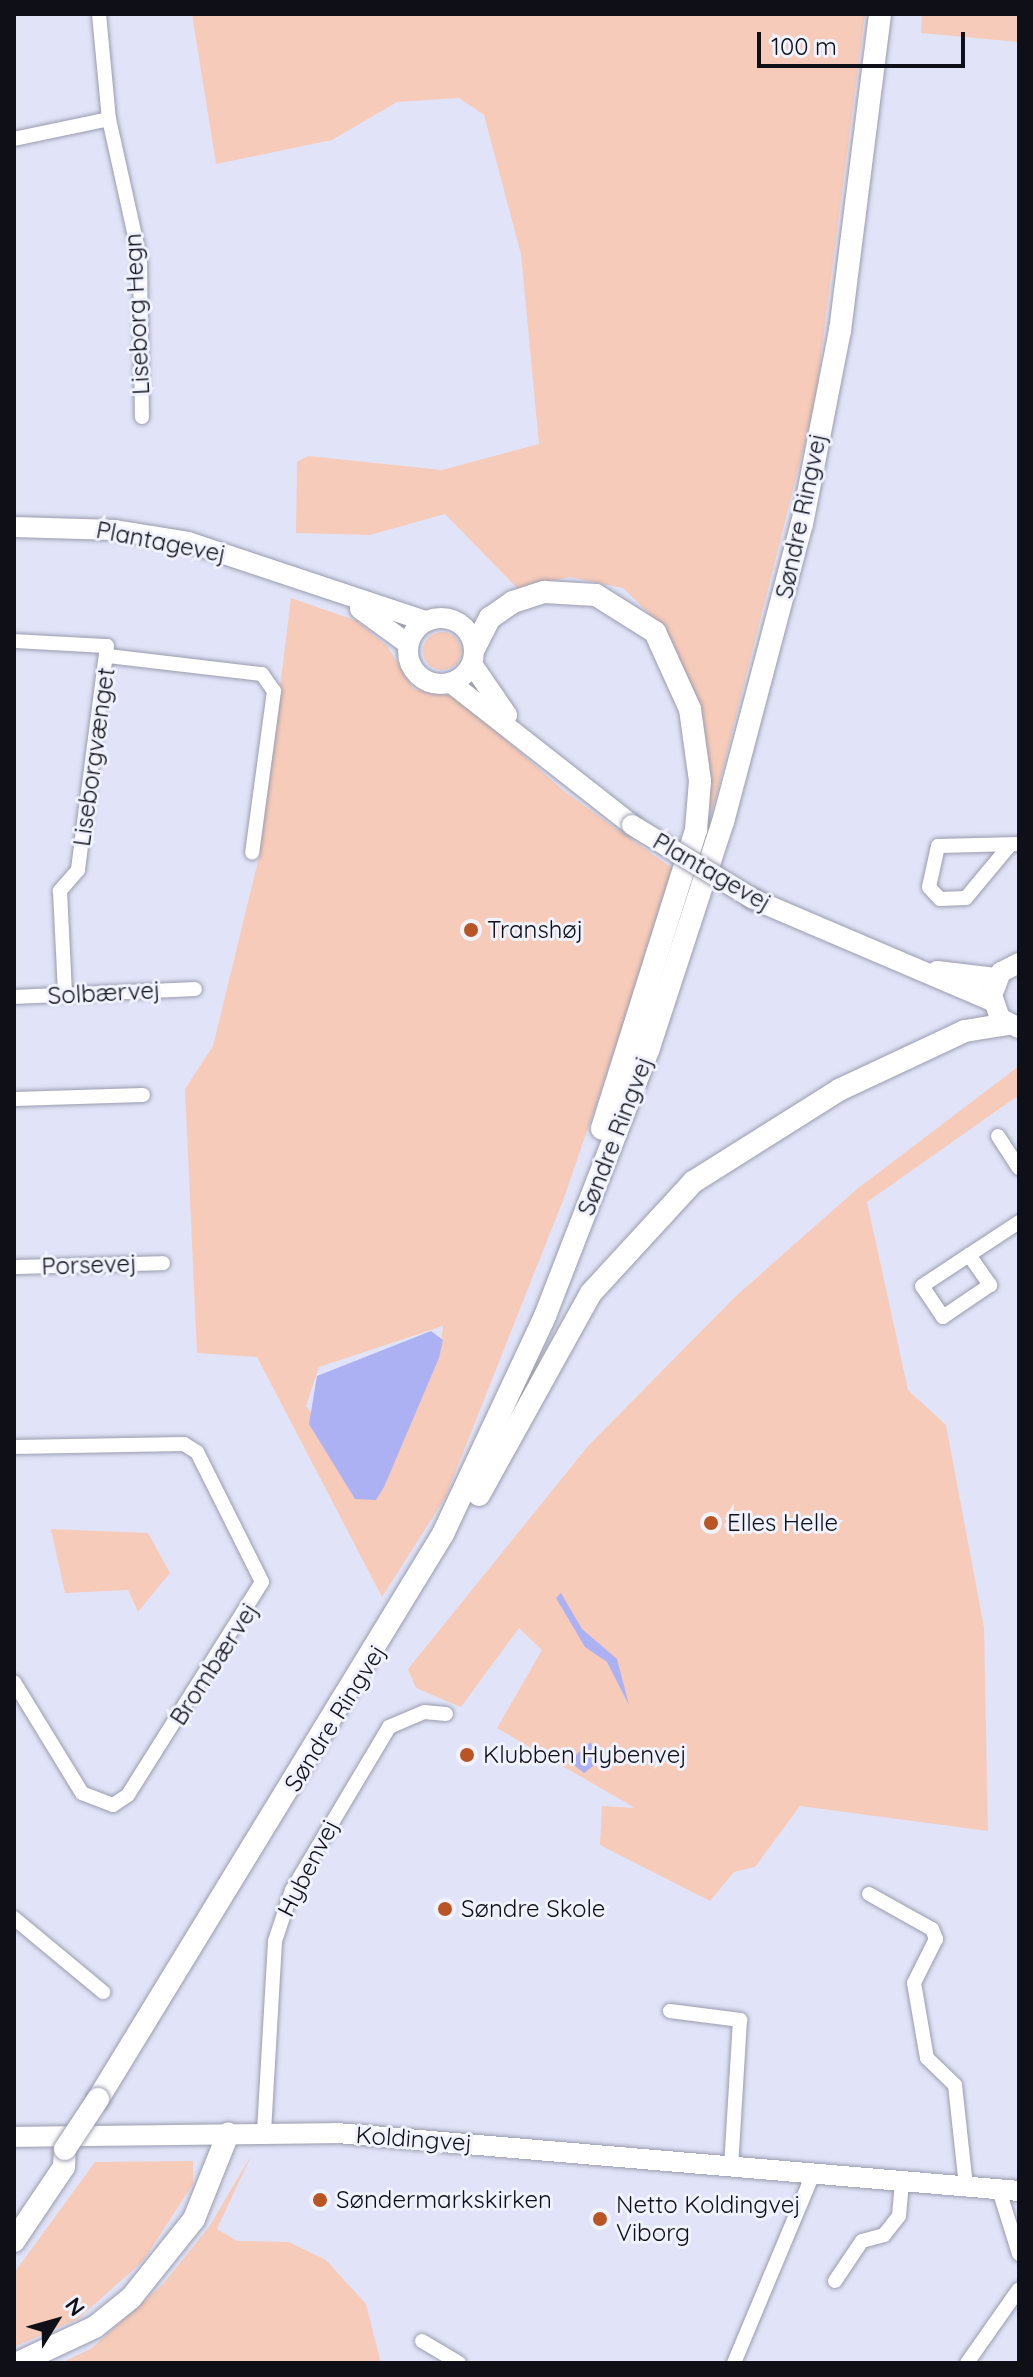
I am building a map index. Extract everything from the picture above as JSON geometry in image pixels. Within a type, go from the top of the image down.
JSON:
[{"type":"main road","name":"Søndre Ringvej","points":[[14,2241],[65,2149],[410,1596],[476,1467],[545,1316],[649,1048],[759,696],[840,331],[880,14]]},
{"type":"main road","points":[[473,656],[490,618],[544,592],[580,591],[629,610],[655,632],[676,666],[693,720],[700,781],[694,841],[661,958],[476,1467]]},
{"type":"main road","points":[[309,1762],[404,1629],[566,1331],[646,1227],[693,1182],[787,1116],[965,1031],[1013,1026]]},
{"type":"main road","points":[[18,2363],[95,2327],[149,2279],[194,2219],[228,2134]]},
{"type":"main road","name":"Søndre Ringvej","points":[[14,2214],[50,2174]]},
{"type":"street","name":"Liseborg Hegn","points":[[99,14],[109,119],[140,259],[142,417]]},
{"type":"street","points":[[14,139],[109,119]]},
{"type":"street","name":"Plantagevej","points":[[14,527],[101,529],[188,542],[348,600],[425,621]]},
{"type":"street","name":"Plantagevej","points":[[348,600],[408,644]]},
{"type":"street","points":[[425,621],[460,622],[473,656],[451,683],[419,676],[408,644],[425,621]]},
{"type":"street","name":"Liseborgvænget","points":[[14,641],[107,646],[78,870],[60,891],[65,995]]},
{"type":"street","name":"Liseborgvænget","points":[[108,656],[262,674],[274,691],[252,853]]},
{"type":"street","name":"Plantagevej","points":[[473,656],[528,740]]},
{"type":"street","name":"Plantagevej","points":[[451,683],[528,740],[632,825],[753,899],[992,1001]]},
{"type":"street","points":[[1014,844],[966,898],[940,899],[929,887],[938,846],[1014,844]]},
{"type":"street","points":[[1013,1026],[992,1001],[996,978],[1019,963]]},
{"type":"street","name":"Plantagevej","points":[[917,969],[996,978]]},
{"type":"street","name":"Solbærvej","points":[[14,997],[195,989]]},
{"type":"street","points":[[14,1099],[143,1095]]},
{"type":"street","points":[[998,1136],[1019,1168]]},
{"type":"street","points":[[969,1255],[990,1285],[943,1317],[922,1286],[1019,1222]]},
{"type":"street","name":"Porsevej","points":[[14,1267],[163,1263]]},
{"type":"street","name":"Brombærvej","points":[[14,1447],[184,1444],[197,1452],[262,1582],[128,1795],[102,1807],[82,1793],[14,1682]]},
{"type":"street","name":"Hybenvej","points":[[264,2132],[275,1941],[292,1890],[389,1727],[424,1712],[446,1714]]},
{"type":"street","points":[[869,1894],[932,1929],[936,1939],[914,1983],[927,2058],[955,2085],[966,2187]]},
{"type":"street","points":[[14,1918],[103,1992]]},
{"type":"street","points":[[670,2011],[740,2020],[731,2166]]},
{"type":"street","name":"Koldingvej","points":[[14,2137],[264,2132],[1009,2190]]},
{"type":"street","points":[[734,2363],[813,2174]]},
{"type":"street","points":[[835,2281],[862,2241],[884,2235],[899,2216],[902,2181]]},
{"type":"street","points":[[1009,2190],[1019,2254]]},
{"type":"street","points":[[967,2363],[1019,2289]]},
{"type":"street","points":[[422,2341],[459,2363]]},
{"type":"shaded area","points":[[192,14],[865,14],[815,402],[711,816],[705,737],[690,683],[665,629],[623,588],[569,577],[518,589],[445,514],[370,535],[296,533],[297,462],[308,456],[442,470],[539,444],[521,254],[484,115],[459,98],[397,102],[332,140],[216,164]]},
{"type":"shaded area","points":[[922,14],[1019,14],[1019,42],[921,33]]},
{"type":"shaded area","points":[[291,598],[357,621],[387,646],[414,689],[458,697],[565,792],[676,871],[564,1198],[445,1498],[382,1597],[257,1357],[197,1353],[185,1089],[213,1046],[259,857]],"holes":[[[443,1326],[439,1358],[376,1500],[306,1406],[319,1367]]]},
{"type":"shaded area","points":[[442,632],[456,637],[461,651],[456,665],[442,670],[428,665],[423,651],[428,637]]},
{"type":"shaded area","points":[[1019,1066],[1019,1095],[867,1202],[908,1390],[946,1425],[984,1627],[988,1831],[800,1806],[755,1867],[734,1872],[710,1901],[600,1845],[602,1806],[635,1808],[497,1728],[542,1650],[519,1628],[461,1707],[416,1688],[408,1669],[588,1446],[737,1295],[857,1189]]},
{"type":"shaded area","points":[[51,1529],[148,1533],[170,1573],[138,1612],[128,1590],[65,1593]]},
{"type":"shaded area","points":[[252,2154],[217,2229],[237,2241],[289,2242],[326,2260],[366,2304],[381,2363],[61,2363],[92,2348],[164,2283],[209,2227]]},
{"type":"shaded area","points":[[193,2161],[193,2184],[143,2261],[78,2319],[14,2347],[14,2273],[95,2162]]},
{"type":"water","points":[[431,1331],[443,1340],[439,1358],[384,1487],[376,1500],[355,1499],[309,1424],[317,1376]]},
{"type":"water","points":[[561,1593],[582,1629],[617,1659],[629,1705],[607,1662],[585,1647],[556,1598]]},
{"type":"water","points":[[591,1742],[597,1763],[584,1773],[569,1761]]},
{"type":"place","name":"Transhøj","points":[[471,930]]},
{"type":"place","name":"Elles Helle","points":[[711,1523]]},
{"type":"place","name":"Klubben Hybenvej","points":[[467,1755]]},
{"type":"place","name":"Søndre Skole","points":[[445,1909]]},
{"type":"place","name":"Søndermarkskirken","points":[[320,2200]]},
{"type":"place","name":"Netto Koldingvej Viborg","points":[[600,2219]]}]
